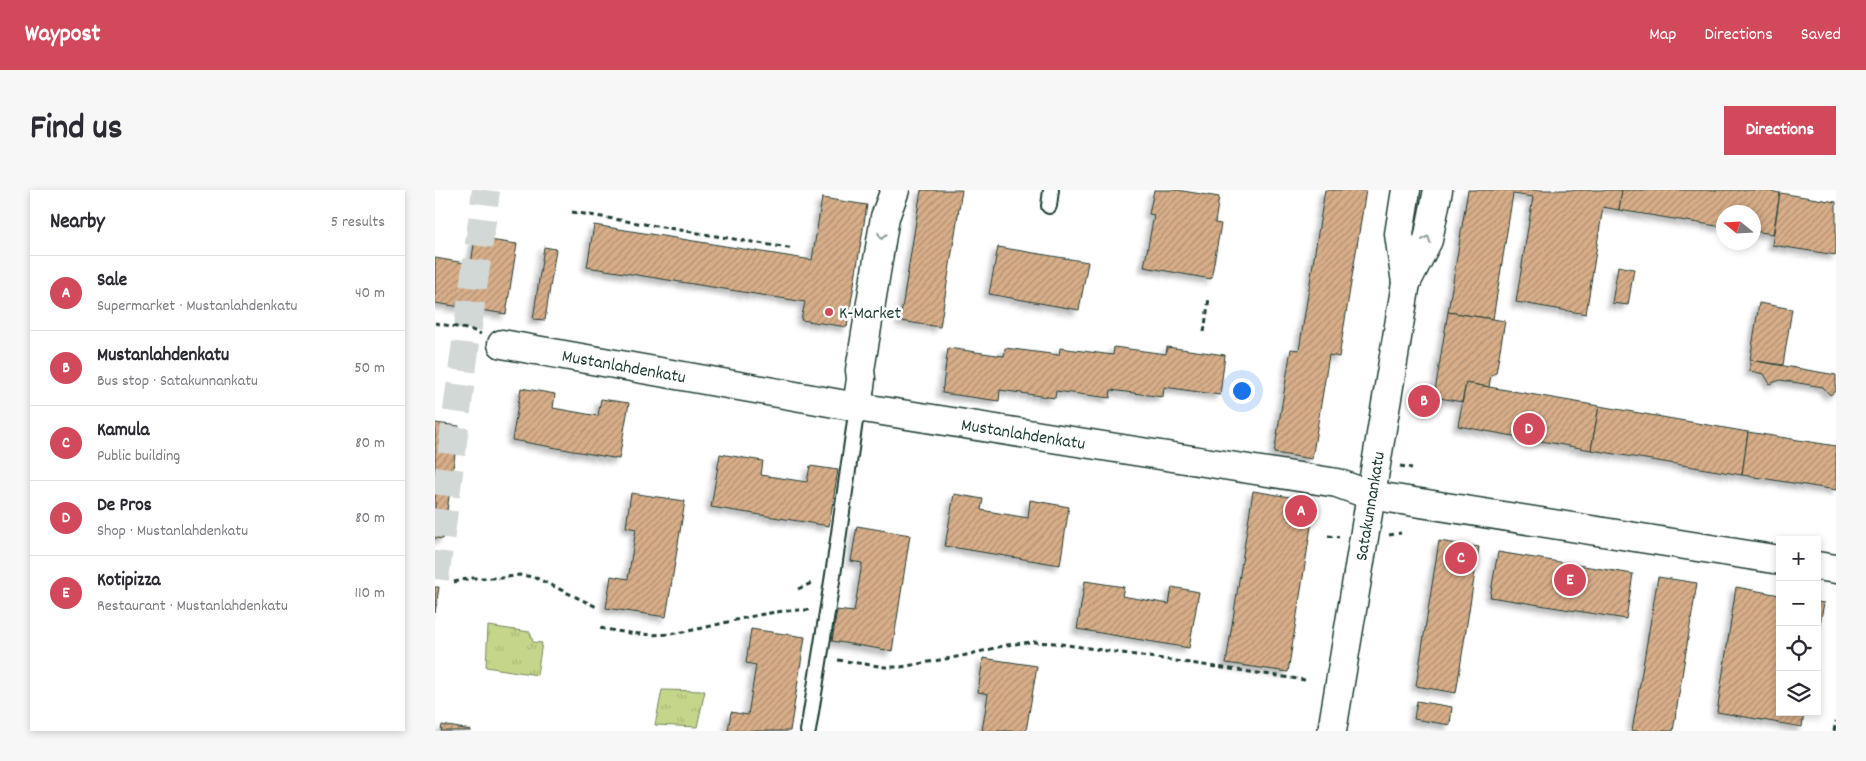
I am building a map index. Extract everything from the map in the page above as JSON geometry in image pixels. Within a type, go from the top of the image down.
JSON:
[{"type":"street","points":[[857,407],[861,379],[860,370],[885,217],[895,190]]},
{"type":"street","name":"Satakunnankatu","points":[[1406,190],[1399,234],[1406,283]]},
{"type":"street","name":"Satakunnankatu","points":[[1332,731],[1406,283],[1428,240],[1438,190]]},
{"type":"street","name":"Mustanlahdenkatu","points":[[502,344],[857,407],[1337,483],[1370,495],[1776,559]]},
{"type":"street","points":[[1821,567],[1836,569]]},
{"type":"lane","points":[[1049,206],[1051,190]]},
{"type":"lane","points":[[808,731],[857,407]]},
{"type":"path","points":[[572,212],[794,249]]},
{"type":"path","points":[[1203,332],[1209,298]]},
{"type":"path","points":[[435,323],[472,330],[502,344]]},
{"type":"path","points":[[455,582],[471,578],[502,578],[519,574],[534,577],[599,608]]},
{"type":"path","points":[[600,628],[634,634],[656,635],[677,633],[777,611],[827,612]]},
{"type":"path","points":[[820,657],[885,667],[901,667],[962,656],[1007,645],[1031,642],[1054,643],[1305,680]]},
{"type":"path","points":[[1834,731],[1836,721]]},
{"type":"green space","points":[[488,626],[530,632],[533,642],[542,643],[537,675],[486,667]]},
{"type":"green space","points":[[662,690],[705,691],[697,727],[655,725]]},
{"type":"building","points":[[921,190],[962,190],[940,327],[900,321]]},
{"type":"building","points":[[1154,190],[1177,190],[1219,197],[1215,223],[1221,224],[1211,279],[1144,267],[1154,215],[1149,214]]},
{"type":"building","points":[[1325,190],[1366,190],[1339,357],[1329,355],[1312,459],[1274,453],[1291,349],[1299,350]]},
{"type":"building","points":[[1468,190],[1622,190],[1619,210],[1603,207],[1586,314],[1516,302],[1533,197],[1513,194],[1493,319],[1448,312]]},
{"type":"building","points":[[1622,190],[1760,190],[1780,193],[1773,234],[1761,232],[1761,205],[1716,205],[1716,226],[1619,210]]},
{"type":"building","points":[[1780,193],[1836,202],[1836,255],[1772,245]]},
{"type":"building","points":[[822,198],[867,205],[847,327],[801,320],[805,302],[587,267],[594,225],[812,260]]},
{"type":"building","points":[[475,238],[517,244],[506,314],[435,303],[435,258],[471,264]]},
{"type":"building","points":[[544,247],[556,249],[545,320],[533,319]]},
{"type":"building","points":[[998,247],[1088,262],[1079,310],[989,294]]},
{"type":"building","points":[[1618,266],[1634,269],[1628,305],[1612,303]]},
{"type":"building","points":[[1759,303],[1792,309],[1783,365],[1750,360]]},
{"type":"building","points":[[1448,312],[1505,321],[1496,373],[1491,375],[1489,387],[1466,383],[1462,402],[1434,397]]},
{"type":"building","points":[[1114,347],[1166,354],[1167,347],[1225,355],[1220,395],[1164,387],[1163,397],[1111,390],[1110,398],[1056,391],[1055,398],[1000,390],[999,401],[942,393],[948,348],[1004,356],[1005,348],[1059,355],[1060,348],[1113,355]]},
{"type":"building","points":[[1750,360],[1836,375],[1836,391],[1830,395],[1823,387],[1780,380],[1770,384],[1764,374],[1750,371]]},
{"type":"building","points":[[1466,383],[1599,406],[1591,450],[1458,426]]},
{"type":"building","points":[[521,388],[555,394],[553,408],[598,416],[601,399],[629,403],[619,459],[512,440]]},
{"type":"building","points":[[1599,406],[1748,432],[1742,475],[1591,450]]},
{"type":"building","points":[[435,423],[459,426],[443,539],[435,538]]},
{"type":"building","points":[[1748,432],[1836,446],[1836,490],[1742,475]]},
{"type":"building","points":[[720,454],[763,461],[761,475],[807,482],[810,466],[838,470],[829,526],[711,507]]},
{"type":"building","points":[[1253,491],[1315,501],[1288,672],[1226,663]]},
{"type":"building","points":[[631,493],[685,501],[666,617],[606,608],[611,576],[628,579],[636,529],[626,527]]},
{"type":"building","points":[[954,494],[983,499],[981,510],[1028,518],[1030,500],[1069,507],[1060,565],[945,546]]},
{"type":"building","points":[[857,526],[910,535],[892,651],[832,641],[837,610],[854,612],[862,563],[851,561]]},
{"type":"building","points":[[1439,541],[1479,547],[1456,693],[1416,686]]},
{"type":"building","points":[[1498,552],[1633,574],[1626,619],[1490,597]]},
{"type":"building","points":[[1658,577],[1697,583],[1673,731],[1632,731]]},
{"type":"building","points":[[1085,581],[1124,587],[1122,596],[1169,604],[1172,587],[1199,592],[1189,648],[1077,629]]},
{"type":"building","points":[[435,587],[439,587],[435,613]]},
{"type":"building","points":[[1736,587],[1776,594],[1776,716],[1803,716],[1802,727],[1717,712]]},
{"type":"building","points":[[1821,603],[1824,603],[1821,618]]},
{"type":"building","points":[[751,629],[805,637],[790,731],[728,731],[731,712],[748,715],[756,665],[746,663]]},
{"type":"building","points":[[983,658],[1037,666],[1026,731],[982,731],[988,694],[978,692]]},
{"type":"building","points":[[1417,701],[1452,707],[1450,725],[1414,719]]},
{"type":"building","points":[[442,725],[471,730],[471,731],[441,731]]},
{"type":"tunnel","points":[[435,579],[486,190]]},
{"type":"place","name":"K-Market","points":[[829,312]]},
{"type":"place","name":"Mustanlahdenkatu","points":[[1424,401]]},
{"type":"place","name":"De Pros","points":[[1529,429]]},
{"type":"place","name":"Sale","points":[[1301,511]]},
{"type":"place","name":"Kamula","points":[[1461,558]]},
{"type":"place","name":"Kotipizza","points":[[1570,580]]}]
